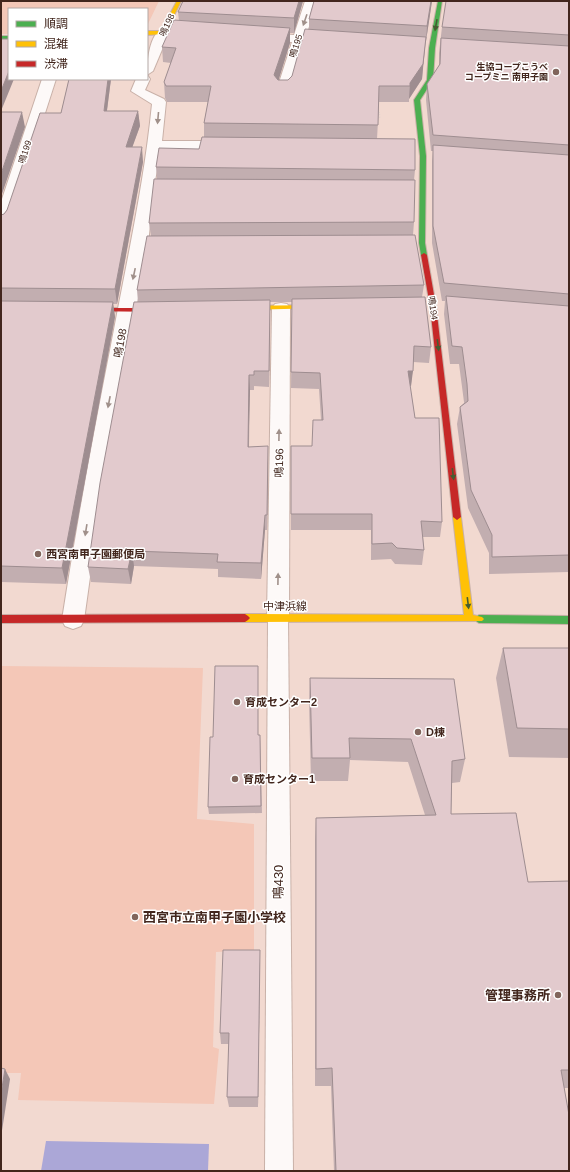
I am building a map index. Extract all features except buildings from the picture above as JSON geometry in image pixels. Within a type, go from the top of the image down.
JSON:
[{"type":"street","name":"鳴198","points":[[148,69],[179,1]]},
{"type":"street","name":"鳴195","points":[[283,92],[298,39],[311,1]]},
{"type":"street","name":"鳴194","points":[[440,1],[432,48],[430,80],[417,100],[422,151],[422,188],[414,243],[433,307],[470,619]]},
{"type":"street","points":[[148,33],[180,31]]},
{"type":"street","points":[[251,36],[346,42]]},
{"type":"street","points":[[417,47],[448,49]]},
{"type":"street","name":"鳴199","points":[[1,225],[50,80]]},
{"type":"street","name":"鳴198","points":[[72,620],[91,498],[126,310],[148,244],[154,186],[159,102],[138,91],[143,80]]},
{"type":"street","points":[[156,144],[242,145]]},
{"type":"street","points":[[406,147],[438,157]]},
{"type":"street","points":[[406,188],[422,188]]},
{"type":"street","points":[[234,308],[334,307]]},
{"type":"street","name":"鳴196","points":[[278,618],[281,308]]},
{"type":"street","points":[[79,310],[172,310]]},
{"type":"street","name":"中津浜線","points":[[1,619],[72,620],[278,618],[569,620]]},
{"type":"lane","name":"鳴430","points":[[278,618],[279,1171]]},
{"type":"path","points":[[372,110],[379,110],[380,119]]},
{"type":"shaded area","points":[[1,1],[159,1],[148,24],[148,8],[8,8],[8,34],[1,34]]},
{"type":"shaded area","name":"西宮市立南甲子園小学校","points":[[1,666],[203,668],[197,819],[254,824],[254,950],[216,952],[213,1047],[219,1049],[214,1104],[18,1100],[21,1073],[1,1073]]},
{"type":"shaded area","points":[[46,1141],[209,1144],[208,1171],[41,1171]]},
{"type":"traffic: fast","points":[[424,255],[422,243],[423,156],[417,100],[430,80],[432,48],[440,1]]},
{"type":"traffic: fast","points":[[1,38],[8,38]]},
{"type":"traffic: fast","points":[[479,619],[569,620]]},
{"type":"traffic: slow","points":[[148,33],[163,33],[179,1]]},
{"type":"traffic: slow","points":[[241,308],[322,307]]},
{"type":"traffic: slow","points":[[457,517],[469,619]]},
{"type":"traffic: slow","points":[[245,618],[479,619]]},
{"type":"traffic: jam","points":[[424,255],[433,306],[457,517]]},
{"type":"traffic: jam","points":[[85,310],[162,310]]},
{"type":"traffic: jam","points":[[1,619],[245,618]]},
{"type":"place","name":"生協コープこうべ コープミニ 南甲子園","points":[[556,72]]},
{"type":"place","name":"西宮南甲子園郵便局","points":[[38,554]]},
{"type":"place","name":"育成センター2","points":[[237,702]]},
{"type":"place","name":"D棟","points":[[418,732]]},
{"type":"place","name":"育成センター1","points":[[235,779]]},
{"type":"place","name":"西宮市立南甲子園小学校","points":[[135,917]]},
{"type":"place","name":"管理事務所","points":[[558,995]]}]
